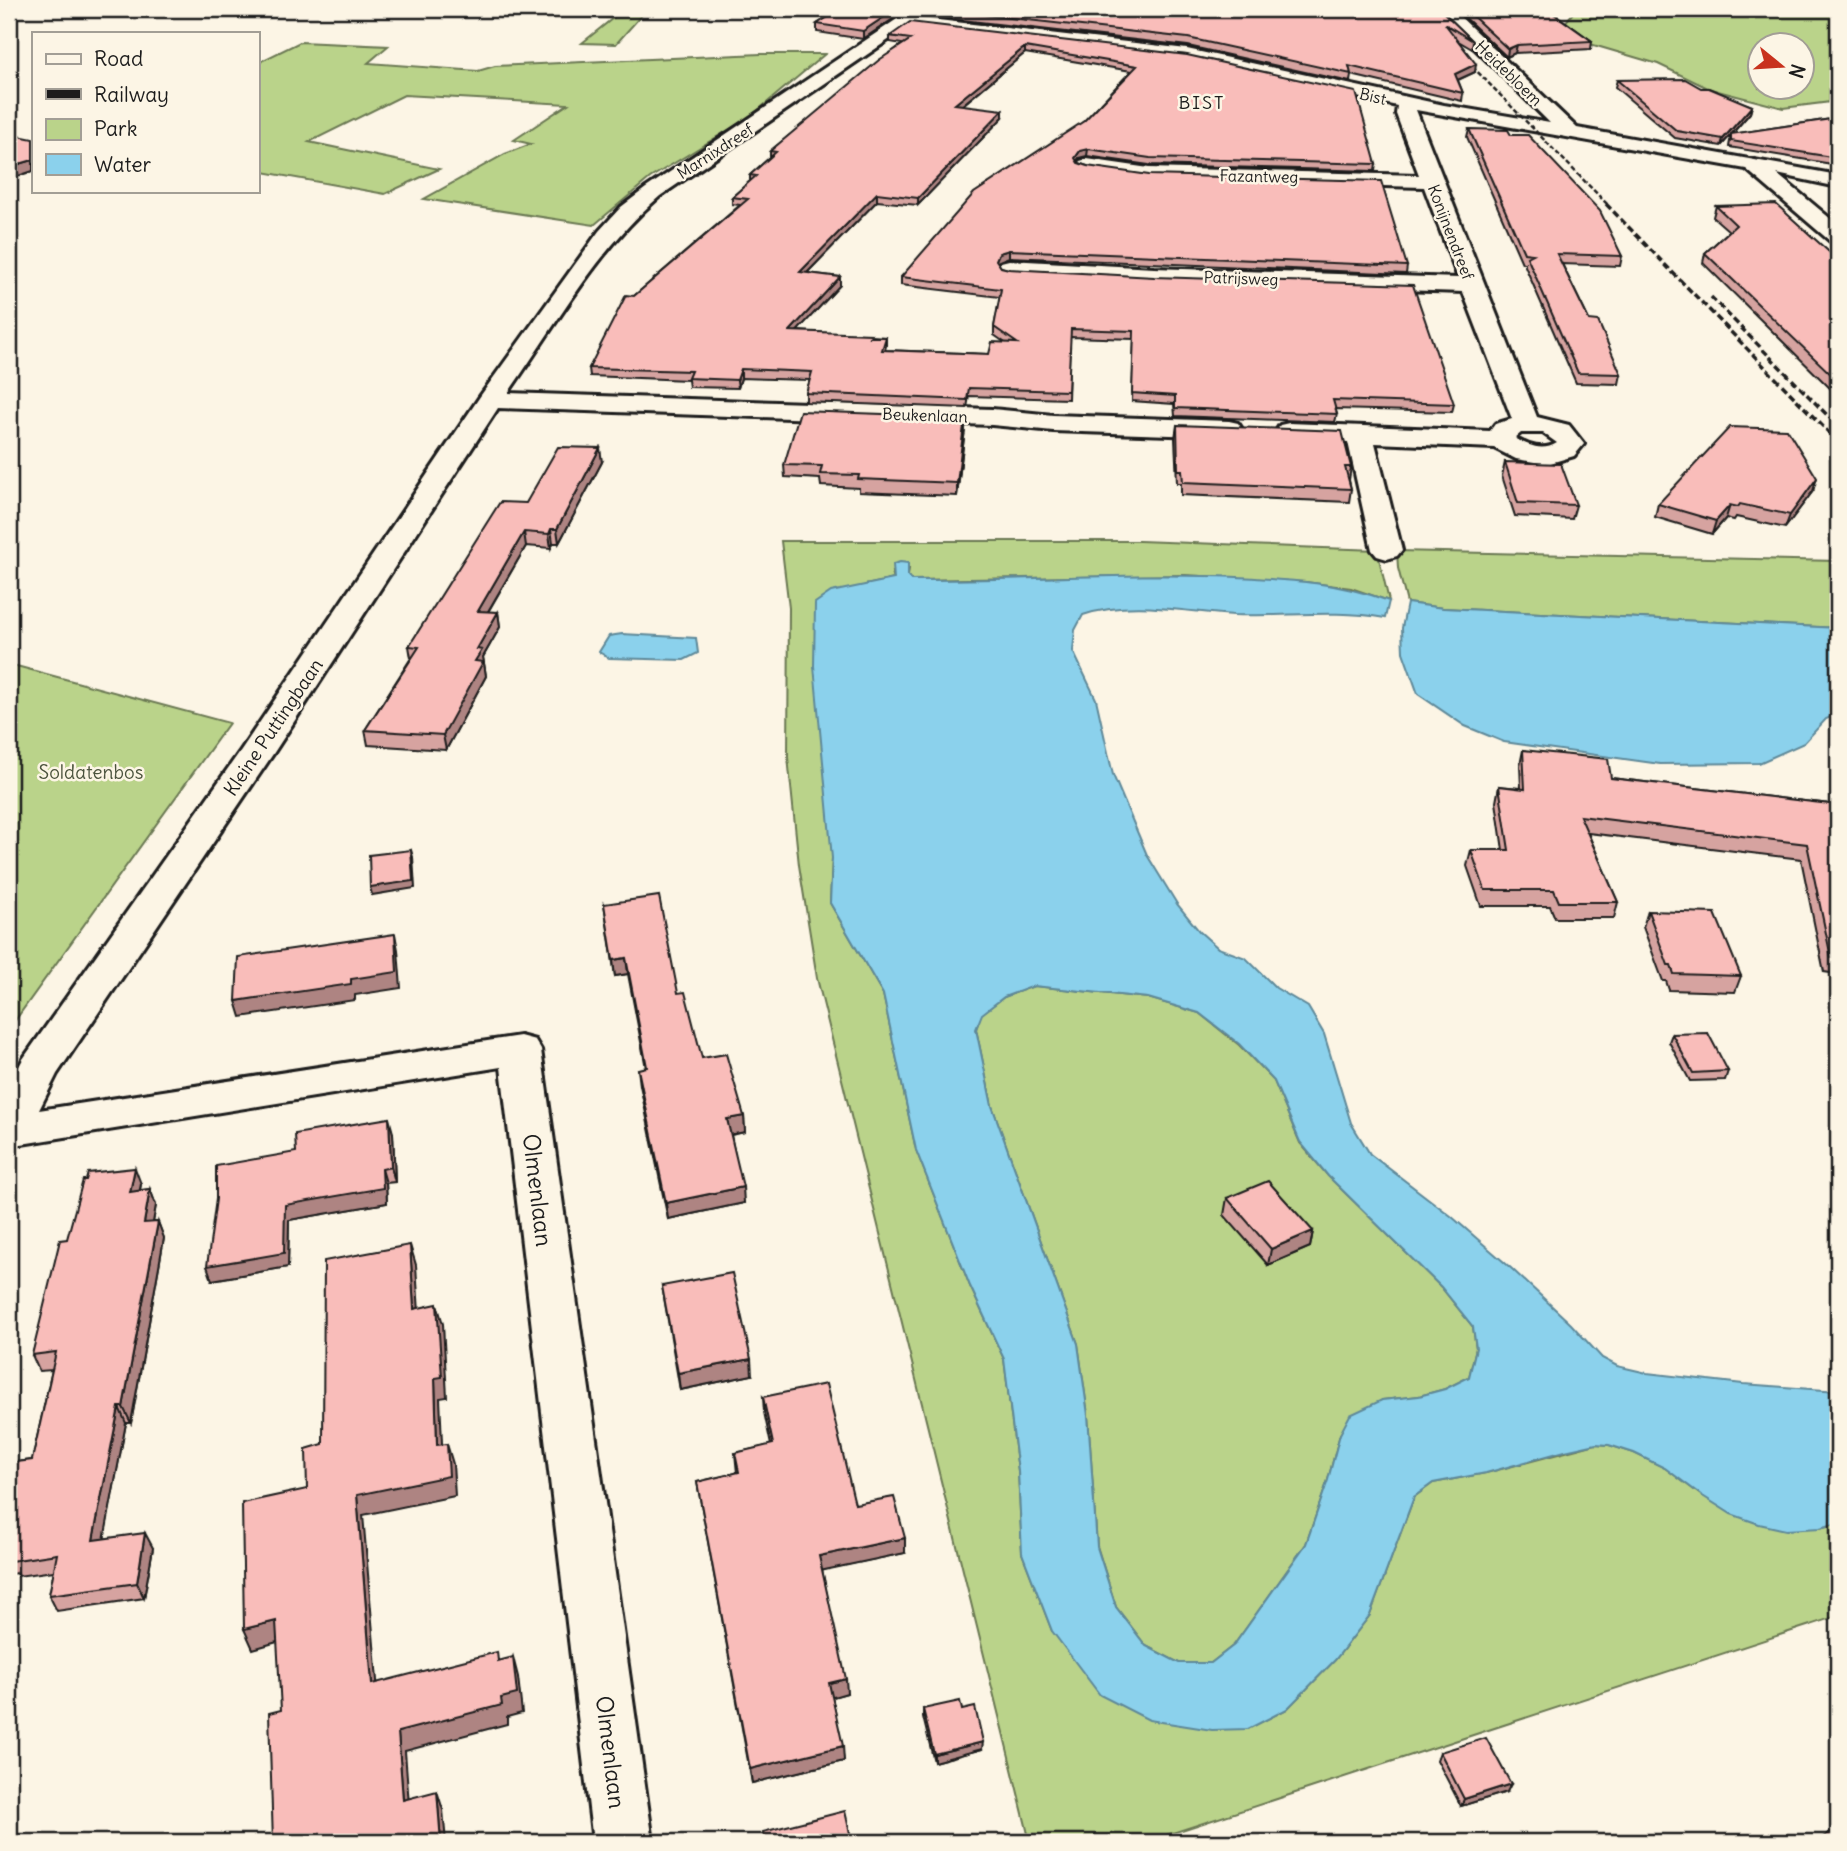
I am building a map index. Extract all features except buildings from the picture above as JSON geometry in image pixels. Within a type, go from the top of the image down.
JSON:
[{"type":"street","name":"Marnixdreef","points":[[542,330],[607,236],[629,212],[661,187],[923,9]]},
{"type":"street","name":"Heidebloem","points":[[1445,11],[1466,11]]},
{"type":"street","name":"Heidebloem","points":[[1445,11],[1570,132]]},
{"type":"street","name":"Bist","points":[[905,21],[1187,54],[1407,103],[1838,181]]},
{"type":"street","name":"Konijnendreef","points":[[1407,103],[1406,114],[1527,425]]},
{"type":"street","points":[[1751,164],[1838,236]]},
{"type":"street","name":"Fazantweg","points":[[1087,165],[1149,174],[1432,181]]},
{"type":"street","name":"Patrijsweg","points":[[1009,267],[1154,275],[1472,285]]},
{"type":"street","name":"Kleine Puttingbaan","points":[[9,1128],[38,1069],[256,754],[489,400],[542,330]]},
{"type":"street","name":"Beukenlaan","points":[[489,400],[992,417],[1080,425],[1501,440],[1513,449],[1533,454],[1555,454],[1569,449],[1571,444],[1565,435],[1548,427],[1527,425]]},
{"type":"street","points":[[1501,440],[1504,430],[1527,425]]},
{"type":"street","points":[[1360,434],[1387,550]]},
{"type":"street","name":"Olmenlaan","points":[[9,1128],[520,1050],[623,1842]]},
{"type":"green space","points":[[424,9],[647,9],[616,44],[582,43],[613,18]]},
{"type":"green space","points":[[1576,9],[1838,9],[1838,101],[1783,108],[1760,102],[1815,102],[1815,32],[1745,32],[1745,98],[1710,89],[1658,64],[1590,44],[1562,27]]},
{"type":"green space","points":[[300,42],[388,46],[368,63],[478,71],[495,66],[761,54],[825,54],[751,116],[650,178],[594,225],[424,199],[505,154],[531,144],[514,140],[568,104],[404,95],[309,142],[439,169],[385,194],[259,171],[259,62]]},
{"type":"green space","points":[[781,541],[1139,541],[1377,550],[1389,601],[1351,588],[1306,582],[1185,575],[911,580],[908,576],[909,569],[892,572],[894,579],[865,585],[832,858],[830,903],[883,994],[916,1150],[970,1286],[1004,1359],[1018,1471],[1022,1553],[1052,1631],[1248,1729],[1287,1709],[1335,1660],[1370,1615],[1414,1497],[1433,1483],[1486,1473],[1596,1444],[1634,1453],[1665,1468],[1701,1495],[1820,1528],[1838,1523],[1838,1616],[1145,1842],[1030,1842],[817,978],[799,865],[788,757],[789,608]]},
{"type":"green space","points":[[1397,551],[1838,561],[1838,628],[1443,608],[1407,603],[1398,568]]},
{"type":"green space","name":"Soldatenbos","points":[[9,664],[229,723],[9,1029]]},
{"type":"green space","points":[[1034,986],[1148,998],[1199,1013],[1239,1045],[1274,1081],[1300,1143],[1328,1176],[1441,1287],[1473,1327],[1476,1348],[1469,1377],[1445,1389],[1419,1396],[1382,1400],[1340,1434],[1328,1480],[1306,1544],[1234,1645],[1211,1663],[1179,1663],[1146,1646],[1116,1607],[1097,1546],[1088,1415],[1078,1344],[992,1106],[976,1029],[981,1014],[1004,997]]},
{"type":"water","points":[[908,563],[908,576],[911,580],[1237,577],[1333,586],[1389,601],[1385,618],[1328,614],[1234,615],[1139,607],[1101,610],[1083,615],[1075,630],[1073,651],[1096,699],[1113,775],[1147,855],[1177,904],[1199,931],[1218,948],[1246,958],[1276,988],[1308,1007],[1324,1034],[1351,1123],[1370,1154],[1451,1216],[1512,1269],[1571,1324],[1602,1358],[1617,1366],[1647,1373],[1838,1391],[1838,1523],[1820,1528],[1786,1530],[1759,1524],[1731,1514],[1665,1468],[1634,1453],[1596,1444],[1565,1451],[1486,1473],[1433,1483],[1414,1497],[1370,1615],[1335,1660],[1287,1709],[1248,1729],[1212,1730],[1149,1720],[1100,1695],[1052,1631],[1022,1553],[1018,1471],[1004,1359],[970,1286],[916,1150],[883,994],[830,903],[832,858],[814,666],[815,603],[831,592],[894,579],[893,564]],"holes":[[[1034,986],[1148,998],[1199,1013],[1239,1044],[1274,1081],[1300,1142],[1328,1176],[1441,1287],[1473,1327],[1476,1348],[1469,1377],[1445,1389],[1419,1396],[1382,1400],[1350,1415],[1340,1434],[1328,1480],[1306,1544],[1234,1645],[1211,1663],[1179,1663],[1146,1646],[1116,1607],[1097,1547],[1088,1415],[1078,1344],[992,1106],[976,1029],[982,1014],[1004,997]]]},
{"type":"water","points":[[1407,603],[1443,608],[1838,628],[1838,714],[1826,719],[1804,743],[1759,763],[1660,764],[1504,742],[1465,726],[1418,694],[1403,652],[1402,628]]},
{"type":"water","points":[[622,634],[696,638],[698,653],[684,660],[609,658],[599,652],[609,636]]},
{"type":"railway","points":[[1462,56],[1608,205]]},
{"type":"railway","points":[[1606,204],[1838,442]]},
{"type":"railway","points":[[1711,297],[1838,426]]},
{"type":"district","name":"BIST","points":[[1202,102]]}]
